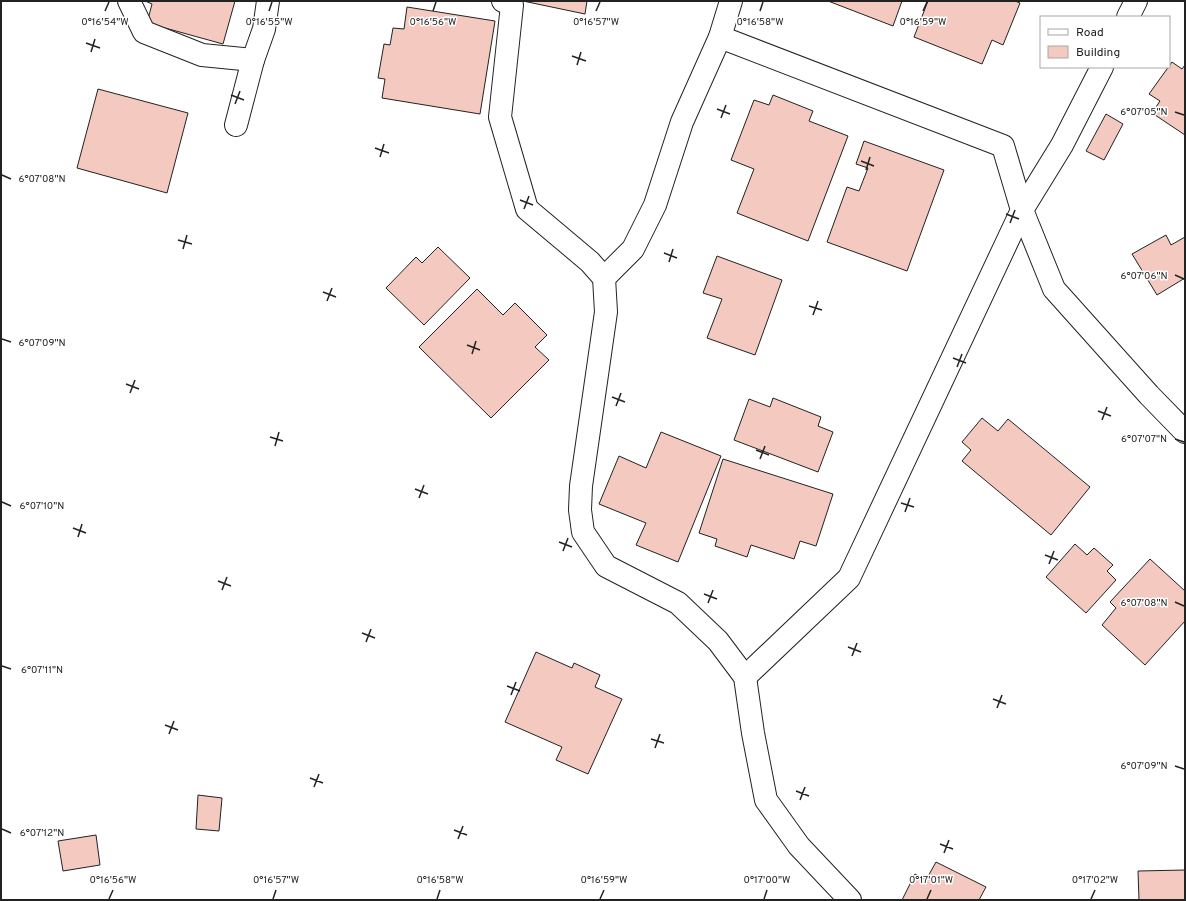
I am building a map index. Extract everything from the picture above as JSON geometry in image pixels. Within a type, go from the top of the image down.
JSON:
[{"type":"street","points":[[129,1],[144,32],[202,55],[253,60]]},
{"type":"street","points":[[236,125],[253,60],[264,28],[268,1]]},
{"type":"street","points":[[503,1],[512,5],[500,116],[527,209],[590,262],[604,278],[606,312],[581,486],[580,510],[583,532],[606,566],[678,603],[718,641],[745,677],[753,733],[766,800],[799,846],[850,900]]},
{"type":"street","points":[[604,278],[633,249],[652,212],[682,122],[720,37],[731,1]]},
{"type":"street","points":[[1128,16],[1136,1]]},
{"type":"street","points":[[720,37],[1003,146],[1022,210],[1054,290],[1149,395],[1185,432]]},
{"type":"street","points":[[745,677],[849,578],[1022,210],[1062,145],[1101,68]]},
{"type":"building","points":[[145,1],[235,1],[223,44],[147,23],[152,4]]},
{"type":"building","points":[[523,1],[587,1],[585,14]]},
{"type":"building","points":[[828,1],[902,1],[893,26]]},
{"type":"building","points":[[928,1],[1015,1],[1020,3],[1003,45],[992,40],[982,64],[914,37]]},
{"type":"building","points":[[407,7],[495,21],[480,114],[382,98],[385,79],[378,78],[384,44],[390,45],[393,28],[404,29]]},
{"type":"building","points":[[1172,62],[1182,69],[1185,65],[1185,135],[1152,113],[1160,101],[1149,94],[1168,68],[1170,68]]},
{"type":"building","points":[[98,89],[188,113],[167,193],[77,168]]},
{"type":"building","points":[[773,95],[813,111],[809,121],[848,136],[808,241],[737,213],[754,169],[731,160],[754,100],[769,105]]},
{"type":"building","points":[[1106,114],[1123,124],[1104,160],[1086,151]]},
{"type":"building","points":[[864,141],[944,170],[907,271],[827,242],[847,187],[859,191],[868,168],[856,164]]},
{"type":"building","points":[[1166,235],[1171,245],[1185,237],[1185,278],[1157,295],[1132,254]]},
{"type":"building","points":[[438,247],[470,278],[424,325],[386,288],[416,257],[422,263]]},
{"type":"building","points":[[717,256],[782,280],[755,355],[707,338],[722,299],[703,293]]},
{"type":"building","points":[[477,289],[503,315],[515,303],[547,335],[535,347],[549,360],[491,418],[419,347]]},
{"type":"building","points":[[773,398],[821,417],[818,426],[833,432],[818,472],[734,440],[749,399],[770,407]]},
{"type":"building","points":[[982,418],[998,431],[1008,419],[1090,487],[1051,535],[962,461],[971,450],[962,442]]},
{"type":"building","points":[[661,432],[721,456],[678,562],[636,545],[646,523],[599,504],[619,456],[646,468]]},
{"type":"building","points":[[723,459],[833,494],[816,546],[800,541],[794,559],[751,545],[747,557],[715,546],[717,539],[699,533]]},
{"type":"building","points":[[1075,544],[1087,555],[1094,548],[1113,565],[1107,571],[1116,580],[1086,613],[1046,577]]},
{"type":"building","points":[[1150,559],[1185,591],[1185,621],[1145,665],[1102,625],[1116,608],[1110,602]]},
{"type":"building","points":[[536,652],[572,668],[574,663],[600,675],[595,687],[622,699],[588,774],[556,760],[562,747],[505,722]]},
{"type":"building","points":[[198,795],[222,798],[219,831],[196,829]]},
{"type":"building","points":[[96,835],[100,865],[63,871],[58,841]]},
{"type":"building","points":[[936,862],[986,887],[979,900],[902,900],[915,874],[926,880]]},
{"type":"building","points":[[1185,870],[1185,900],[1139,900],[1138,871]]}]
